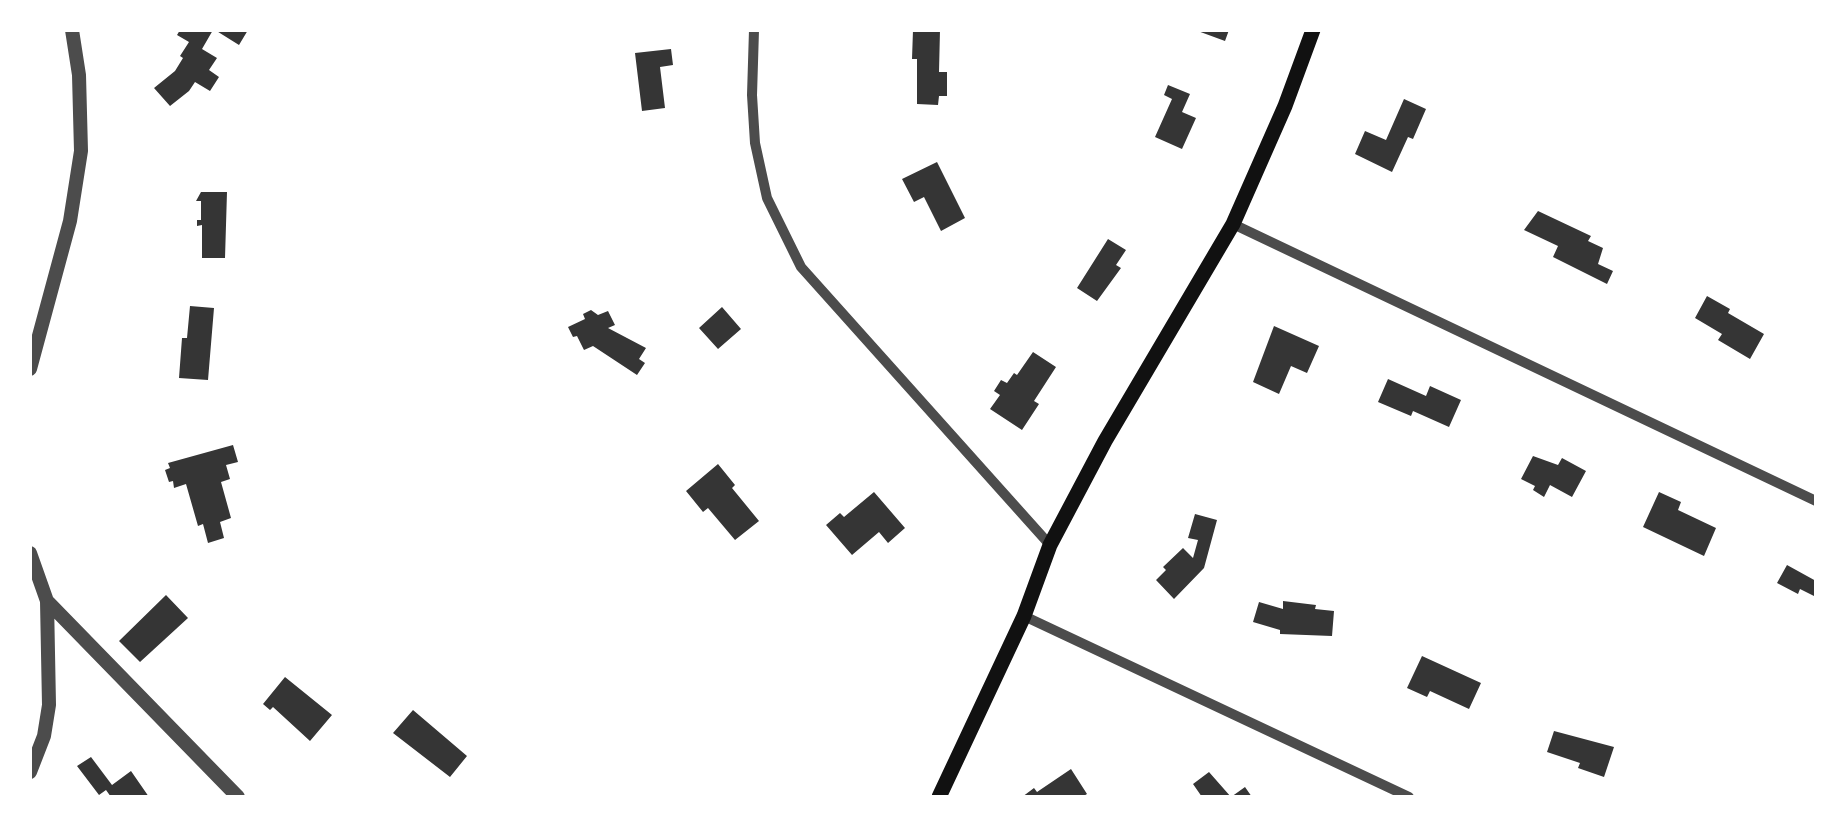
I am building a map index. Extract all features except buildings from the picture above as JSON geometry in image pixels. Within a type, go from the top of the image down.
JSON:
[{"type":"main road","points":[[938,797],[1024,616],[1050,545],[1105,442],[1233,224],[1285,106],[1313,30]]},
{"type":"street","points":[[30,369],[70,220],[81,151],[80,75],[72,30]]},
{"type":"street","points":[[754,30],[755,143],[767,198],[801,267],[1050,545]]},
{"type":"street","points":[[1233,224],[1816,502]]},
{"type":"street","points":[[30,553],[47,601],[50,704],[44,736],[30,772]]},
{"type":"street","points":[[47,601],[238,797]]},
{"type":"street","points":[[1024,616],[1410,797]]}]
